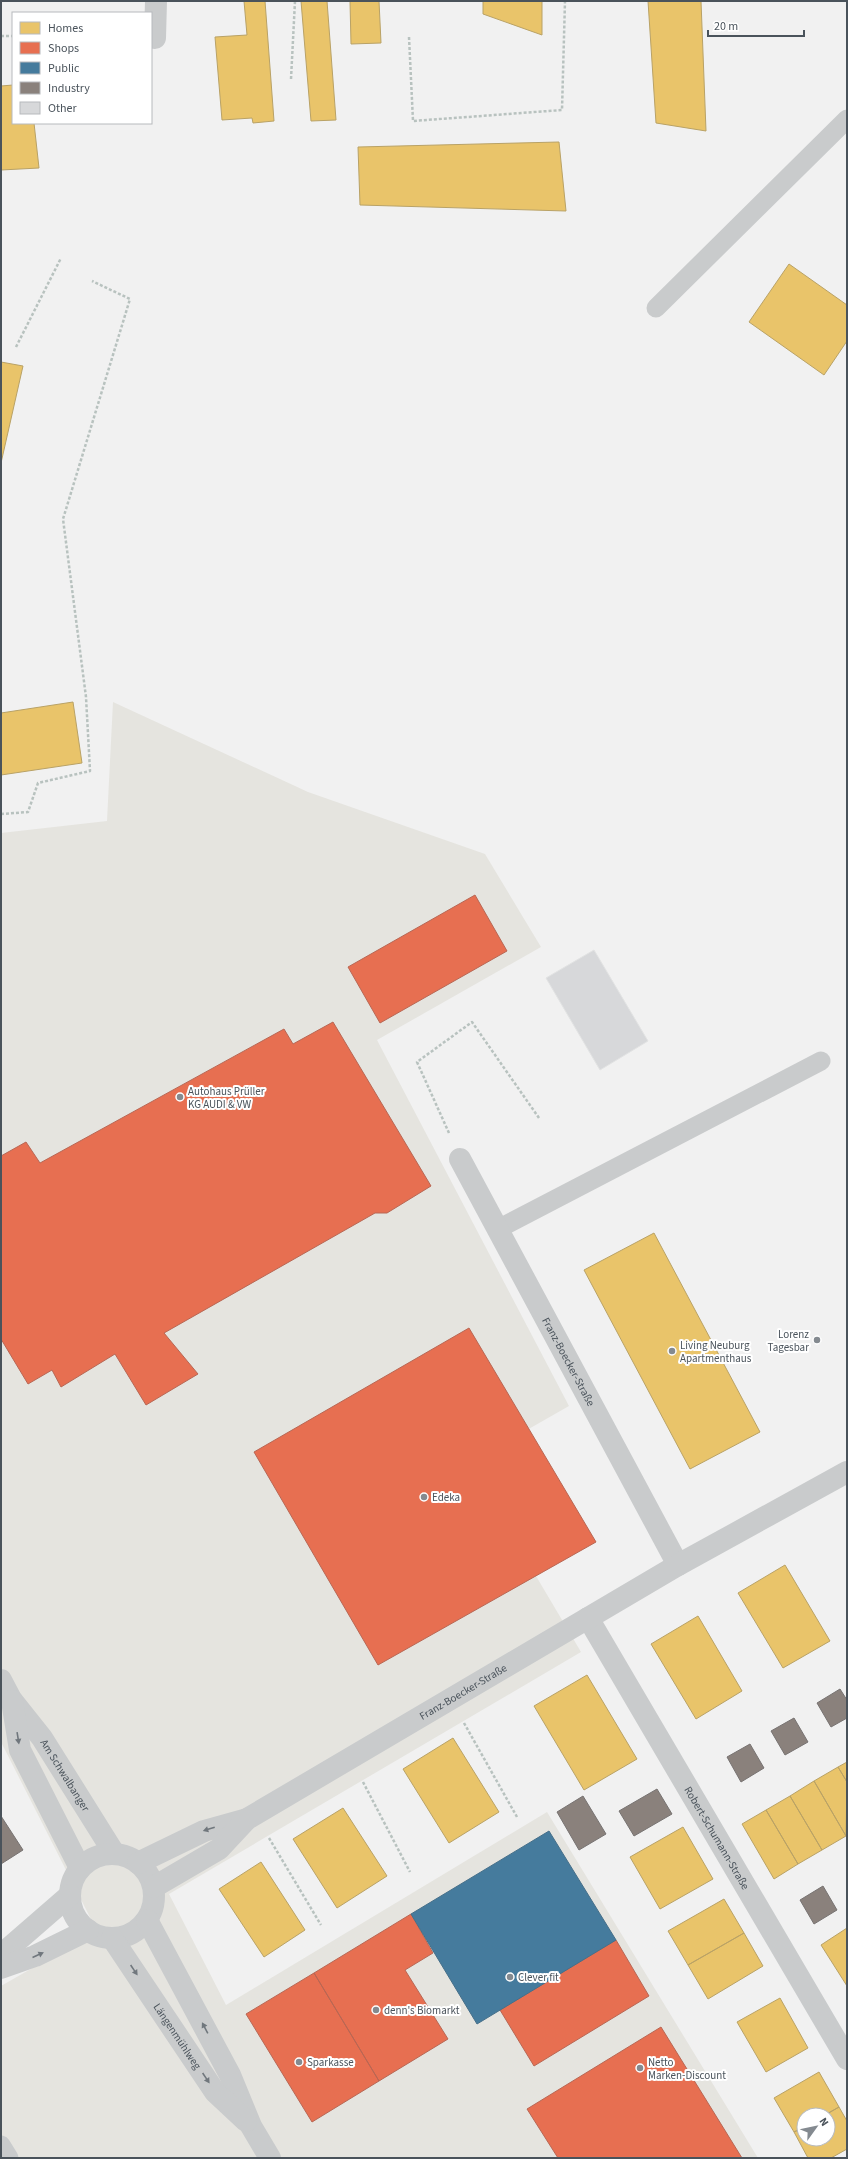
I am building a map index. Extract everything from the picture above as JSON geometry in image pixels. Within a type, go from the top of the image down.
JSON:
[{"type":"street","points":[[155,38],[156,1]]},
{"type":"street","name":"Franz-Boecker-Straße","points":[[460,1159],[678,1565]]},
{"type":"street","name":"Franz-Boecker-Straße","points":[[138,1863],[204,1830],[251,1816],[678,1565],[847,1472]]},
{"type":"street","name":"Robert-Schumann-Straße","points":[[588,1618],[847,2059]]},
{"type":"street","name":"Am Schwalbanger","points":[[1,1680],[11,1699],[42,1738],[114,1853]]},
{"type":"street","name":"Am Schwalbanger","points":[[11,1699],[20,1750],[80,1868]]},
{"type":"street","name":"Franz-Boecker-Straße","points":[[154,1887],[219,1848],[251,1816]]},
{"type":"street","points":[[114,1853],[125,1855],[138,1863],[150,1877],[154,1887],[154,1899],[147,1920],[132,1933],[112,1938],[99,1936],[88,1930],[75,1915],[70,1895],[71,1884],[80,1868],[92,1858],[114,1853]]},
{"type":"street","points":[[1,1955],[70,1895]]},
{"type":"street","name":"Längenmühlweg","points":[[147,1920],[230,2075],[251,2126],[270,2158]]},
{"type":"street","points":[[1,1968],[35,1956],[88,1930]]},
{"type":"street","name":"Längenmühlweg","points":[[112,1938],[215,2092],[251,2126]]},
{"type":"lane","points":[[656,308],[847,119]]},
{"type":"lane","points":[[498,1229],[821,1061]]},
{"type":"lane","points":[[1,2145],[9,2158]]},
{"type":"path","points":[[291,79],[295,1]]},
{"type":"path","points":[[409,37],[414,121],[562,110],[565,1]]},
{"type":"path","points":[[1,36],[12,36]]},
{"type":"path","points":[[16,347],[61,258]]},
{"type":"path","points":[[1,814],[28,812],[38,783],[90,771],[86,697],[64,519],[130,299],[92,281]]},
{"type":"path","points":[[460,1159],[417,1062],[472,1022],[539,1118]]},
{"type":"path","points":[[451,1699],[517,1817]]},
{"type":"path","points":[[350,1758],[410,1872]]},
{"type":"path","points":[[251,1816],[321,1926]]},
{"type":"shaded area","points":[[113,702],[308,792],[485,854],[541,947],[377,1040],[569,1406],[469,1463],[581,1652],[169,1894],[226,2005],[547,1812],[758,2158],[1,2158],[1,1986],[97,1931],[1,1742],[1,833],[107,821]]},
{"type":"building: Homes","points":[[244,1],[265,1],[274,121],[253,123],[252,118],[222,120],[215,37],[247,35]]},
{"type":"building: Homes","points":[[301,1],[327,1],[336,120],[311,121]]},
{"type":"building: Homes","points":[[350,1],[379,1],[381,43],[351,44]]},
{"type":"building: Homes","points":[[483,1],[542,1],[542,35],[483,14]]},
{"type":"building: Homes","points":[[648,1],[701,1],[706,131],[656,123]]},
{"type":"building: Homes","points":[[12,85],[12,124],[34,124],[39,168],[1,170],[1,86]]},
{"type":"building: Homes","points":[[559,142],[566,211],[360,205],[358,147]]},
{"type":"building: Homes","points":[[789,264],[847,305],[847,341],[824,375],[749,322]]},
{"type":"building: Homes","points":[[1,362],[23,366],[1,463]]},
{"type":"building: Homes","points":[[73,702],[82,763],[1,775],[1,713]]},
{"type":"building: Homes","name":"Living Neuburg Apartmenthaus","points":[[654,1233],[760,1432],[690,1469],[584,1270]]},
{"type":"building: Homes","points":[[785,1565],[830,1641],[783,1668],[738,1593]]},
{"type":"building: Homes","points":[[698,1616],[742,1691],[696,1719],[651,1644]]},
{"type":"building: Homes","points":[[587,1675],[637,1759],[584,1790],[534,1706]]},
{"type":"building: Homes","points":[[453,1738],[499,1812],[449,1843],[403,1769]]},
{"type":"building: Homes","points":[[847,1762],[847,1782],[838,1767]]},
{"type":"building: Homes","points":[[838,1767],[847,1782],[846,1836],[814,1781]]},
{"type":"building: Homes","points":[[814,1781],[846,1836],[822,1850],[790,1796]]},
{"type":"building: Homes","points":[[790,1796],[822,1850],[798,1864],[766,1810]]},
{"type":"building: Homes","points":[[343,1808],[387,1876],[337,1908],[293,1839]]},
{"type":"building: Homes","points":[[766,1810],[798,1864],[774,1879],[742,1824]]},
{"type":"building: Homes","points":[[683,1827],[713,1879],[660,1909],[630,1857]]},
{"type":"building: Homes","points":[[261,1862],[305,1930],[264,1957],[219,1889]]},
{"type":"building: Homes","points":[[724,1899],[744,1933],[688,1965],[668,1931]]},
{"type":"building: Homes","points":[[847,1928],[847,1986],[821,1945]]},
{"type":"building: Homes","points":[[744,1933],[763,1966],[708,1999],[688,1965]]},
{"type":"building: Homes","points":[[780,1998],[808,2048],[766,2072],[737,2022]]},
{"type":"building: Homes","points":[[819,2072],[839,2107],[836,2109],[836,2107],[796,2107],[796,2131],[794,2132],[774,2098]]},
{"type":"building: Homes","points":[[839,2107],[847,2121],[847,2149],[831,2158],[808,2158],[802,2147],[836,2147],[836,2109]]},
{"type":"building: Shops","points":[[475,895],[507,951],[380,1023],[348,967]]},
{"type":"building: Shops","points":[[333,1022],[431,1186],[387,1213],[375,1213],[164,1333],[198,1374],[146,1405],[115,1354],[61,1387],[52,1370],[28,1384],[1,1339],[1,1156],[26,1142],[40,1163],[284,1029],[293,1044]]},
{"type":"building: Shops","name":"Edeka","points":[[469,1328],[596,1542],[378,1665],[254,1452]]},
{"type":"building: Shops","points":[[411,1914],[433,1953],[405,1970],[448,2039],[379,2081],[314,1973]]},
{"type":"building: Shops","points":[[616,1940],[649,1996],[534,2066],[500,2010]]},
{"type":"building: Shops","points":[[314,1973],[379,2081],[312,2122],[246,2014]]},
{"type":"building: Shops","name":"Netto Marken-Discount","points":[[661,2027],[742,2158],[558,2158],[527,2109]]},
{"type":"building: Public","points":[[549,1831],[616,1940],[477,2024],[411,1914]]},
{"type":"building: Industry","points":[[840,1689],[847,1700],[847,1718],[831,1727],[817,1703]]},
{"type":"building: Industry","points":[[794,1718],[808,1742],[785,1755],[771,1731]]},
{"type":"building: Industry","points":[[750,1744],[764,1768],[741,1782],[727,1757]]},
{"type":"building: Industry","points":[[657,1789],[672,1814],[634,1836],[619,1811]]},
{"type":"building: Industry","points":[[583,1796],[606,1834],[579,1850],[557,1812]]},
{"type":"building: Industry","points":[[1,1816],[23,1850],[1,1864]]},
{"type":"building: Industry","points":[[823,1886],[837,1910],[814,1924],[800,1900]]},
{"type":"building: Other","points":[[594,950],[648,1041],[600,1070],[546,978]]},
{"type":"place","name":"Autohaus Prüller KG AUDI & VW","points":[[180,1097]]},
{"type":"place","name":"Lorenz Tagesbar","points":[[817,1340]]},
{"type":"place","name":"Living Neuburg Apartmenthaus","points":[[672,1351]]},
{"type":"place","name":"Edeka","points":[[424,1497]]},
{"type":"place","name":"Clever fit","points":[[510,1977]]},
{"type":"place","name":"denn's Biomarkt","points":[[376,2010]]},
{"type":"place","name":"Sparkasse","points":[[299,2062]]},
{"type":"place","name":"Netto Marken-Discount","points":[[640,2068]]}]
